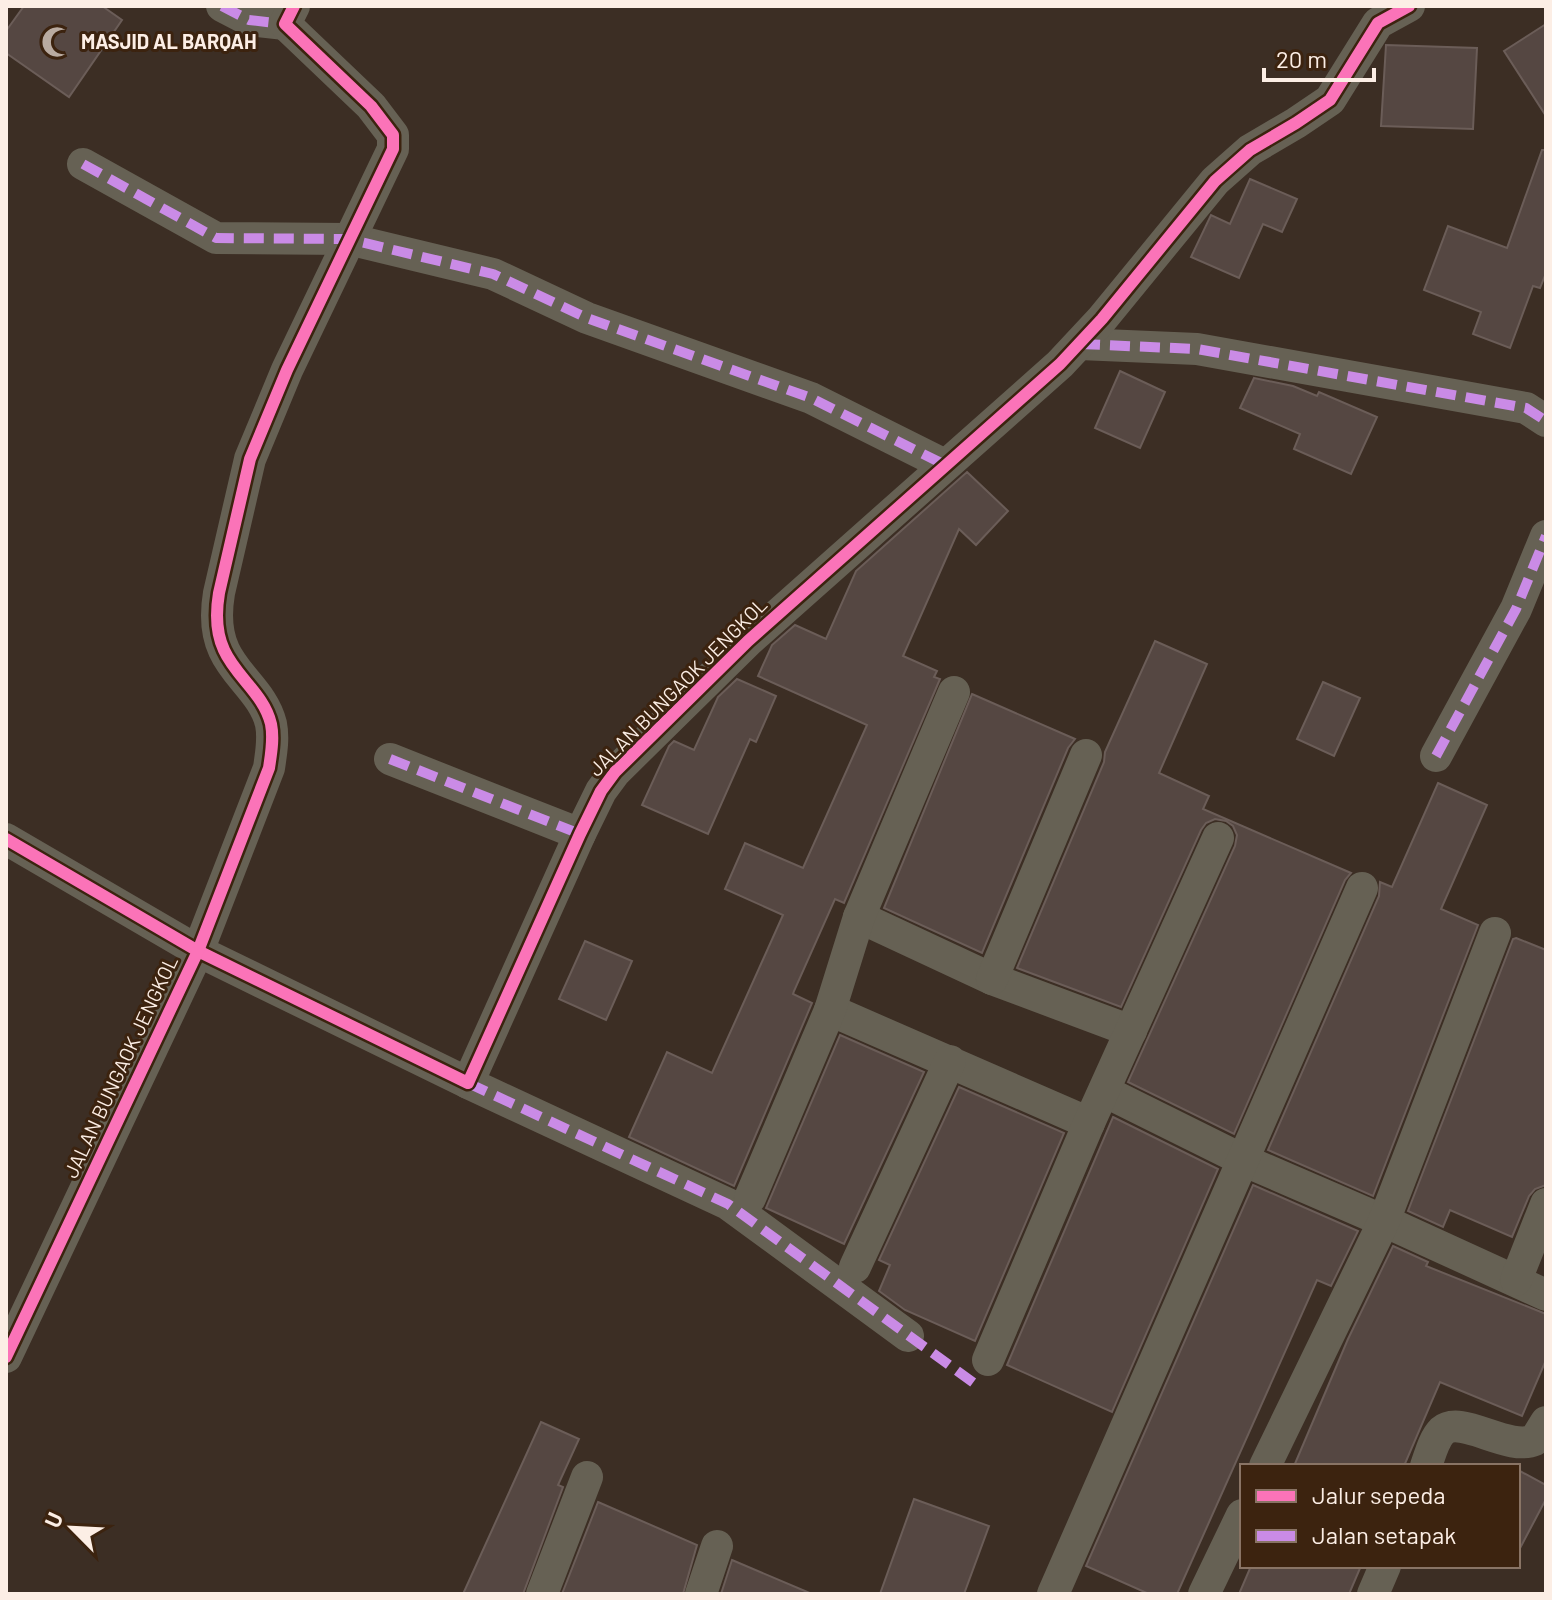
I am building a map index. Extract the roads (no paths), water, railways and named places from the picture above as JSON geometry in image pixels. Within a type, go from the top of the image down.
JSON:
[{"type":"street","points":[[6,839],[198,951],[269,768],[273,744],[271,724],[262,702],[224,650],[216,610],[224,566],[250,459],[287,370],[393,149],[393,135],[290,15],[249,20],[222,6]]},
{"type":"street","name":"JALAN BUNGAOK JENGKOL","points":[[6,1357],[198,951],[468,1083],[580,834],[601,791],[615,772],[748,641],[1080,344],[1215,181],[1250,150],[1330,100],[1378,23],[1409,6]]},
{"type":"street","points":[[83,164],[216,238],[348,239],[493,274],[587,318],[811,398],[945,465]]},
{"type":"street","points":[[1080,344],[1197,349],[1526,408],[1546,421]]},
{"type":"street","points":[[1436,756],[1516,609],[1546,536]]},
{"type":"street","points":[[750,1198],[830,1010],[859,917],[954,692]]},
{"type":"street","points":[[992,979],[1086,755]]},
{"type":"street","points":[[390,759],[580,834]]},
{"type":"street","points":[[988,1360],[1089,1123],[1218,838]]},
{"type":"street","points":[[1059,1593],[1362,888]]},
{"type":"street","points":[[859,917],[992,979],[1131,1031]]},
{"type":"street","points":[[1266,1464],[1384,1221],[1495,933]]},
{"type":"street","points":[[830,1010],[1089,1123]]},
{"type":"street","points":[[855,1267],[950,1061]]},
{"type":"street","points":[[468,1083],[728,1204],[908,1336]]},
{"type":"street","points":[[1104,1091],[1245,1161],[1546,1295]]},
{"type":"street","points":[[1516,1280],[1546,1204]]},
{"type":"street","points":[[1427,1464],[1439,1435],[1447,1428],[1459,1426],[1518,1444],[1535,1440],[1546,1422]]},
{"type":"street","points":[[542,1594],[587,1477]]},
{"type":"street","points":[[1204,1594],[1240,1519]]},
{"type":"street","points":[[701,1594],[717,1546]]},
{"type":"street","points":[[1373,1594],[1384,1568]]},
{"type":"place","name":"MASJID AL BARQAH","points":[[57,42]]}]
